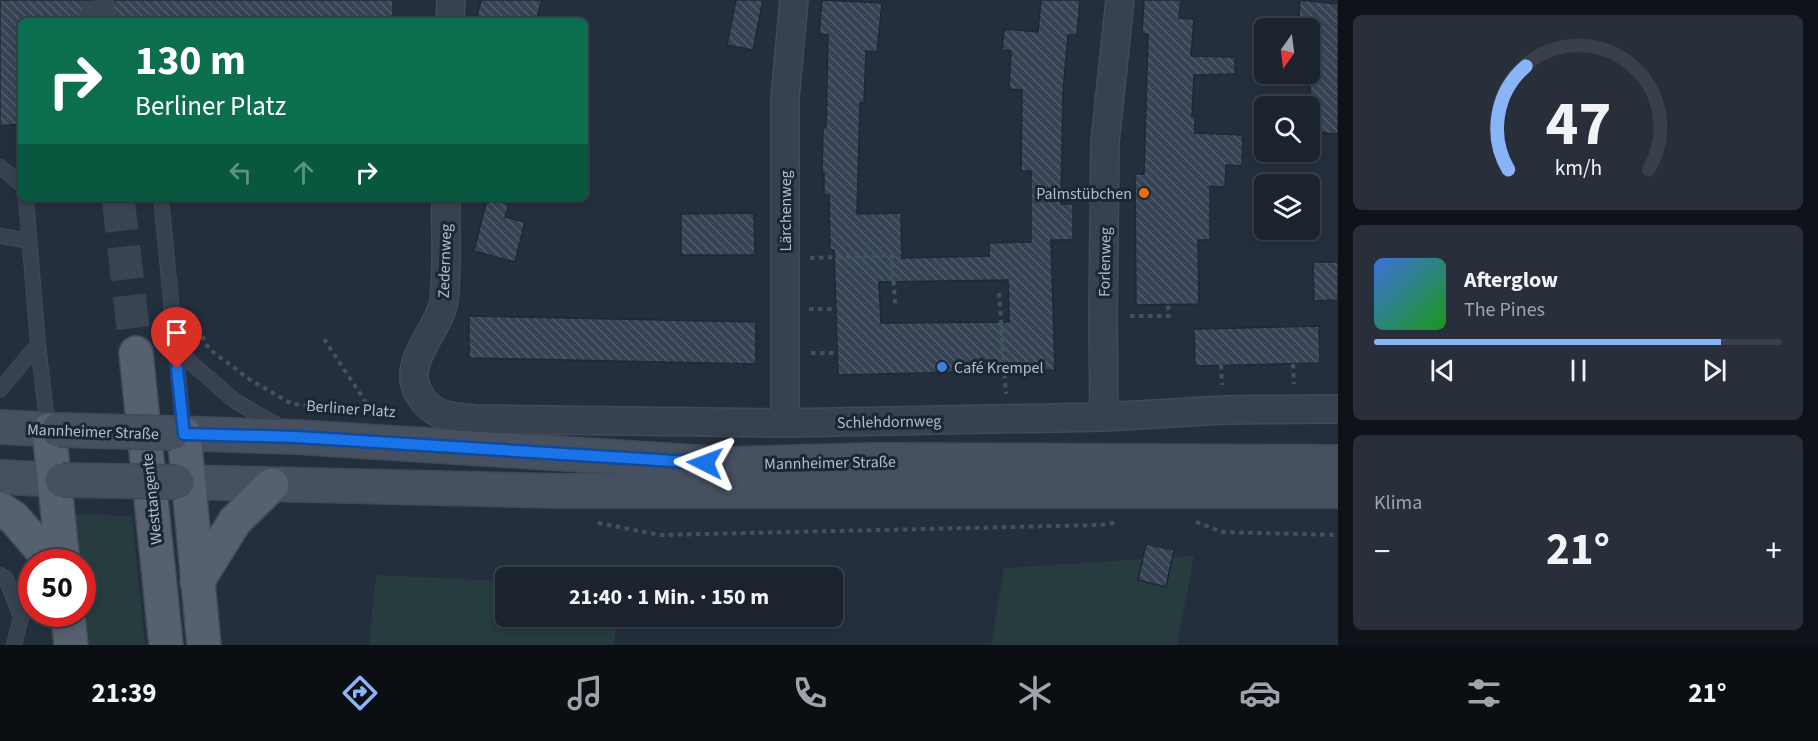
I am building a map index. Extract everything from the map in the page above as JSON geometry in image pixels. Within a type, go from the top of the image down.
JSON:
[{"type":"main road","name":"Westtangente","points":[[136,353],[166,645]]},
{"type":"main road","name":"Mannheimer Straße","points":[[0,427],[297,437],[727,464],[875,460],[1338,462]]},
{"type":"main road","points":[[53,430],[62,549]]},
{"type":"main road","points":[[178,434],[204,645]]},
{"type":"main road","name":"Mannheimer Straße","points":[[0,477],[562,491],[1338,491]]},
{"type":"main road","points":[[197,582],[235,521],[272,485]]},
{"type":"main road","points":[[0,509],[15,518],[41,549]]},
{"type":"main road","points":[[69,627],[71,645]]},
{"type":"street","points":[[450,0],[450,18]]},
{"type":"street","name":"Lärchenweg","points":[[785,423],[785,98],[794,0]]},
{"type":"street","name":"Forlenweg","points":[[1104,417],[1105,142],[1120,0]]},
{"type":"street","name":"Zedernweg","points":[[439,416],[424,402],[414,386],[413,369],[444,302],[446,201]]},
{"type":"street","name":"Schlehdornweg","points":[[439,416],[474,419],[785,423],[1104,417],[1223,410],[1338,409]]},
{"type":"lane","points":[[0,167],[18,182]]},
{"type":"lane","points":[[26,201],[38,344],[53,430]]},
{"type":"lane","points":[[161,201],[168,258],[178,434]]},
{"type":"lane","points":[[0,236],[30,240]]},
{"type":"lane","points":[[0,390],[38,344]]},
{"type":"lane","points":[[174,348],[235,401],[297,437]]},
{"type":"lane","points":[[0,575],[6,579],[21,617],[14,645]]},
{"type":"path","points":[[785,259],[892,255],[895,304]]},
{"type":"path","points":[[999,293],[1008,418]]},
{"type":"path","points":[[1103,316],[1169,316],[1168,305]]},
{"type":"path","name":"Berliner Platz","points":[[190,313],[209,349],[249,379],[292,404],[324,406]]},
{"type":"path","points":[[324,339],[371,410]]},
{"type":"path","name":"Berliner Platz","points":[[363,409],[382,411]]},
{"type":"path","points":[[1192,520],[1223,532],[1338,535]]},
{"type":"path","points":[[591,521],[660,535],[1100,525],[1118,522]]},
{"type":"green space","points":[[72,514],[132,516],[145,645],[86,645],[84,627],[96,627],[96,549],[76,549]]},
{"type":"green space","points":[[1194,556],[1177,645],[991,645],[1004,568]]},
{"type":"green space","points":[[376,575],[495,581],[495,627],[616,627],[613,645],[369,645]]},
{"type":"building","points":[[0,0],[393,0],[393,18],[18,18],[18,124],[0,126]]},
{"type":"building","points":[[481,0],[542,0],[537,18],[477,18]]},
{"type":"building","points":[[736,0],[763,0],[753,50],[727,45]]},
{"type":"building","points":[[822,0],[882,3],[877,52],[866,51],[864,103],[860,103],[857,214],[901,213],[902,258],[989,256],[989,243],[1031,242],[1031,171],[1021,171],[1022,90],[1009,89],[1011,51],[1002,50],[1004,29],[1038,32],[1041,0],[1080,0],[1077,35],[1068,35],[1063,92],[1061,204],[1073,204],[1073,240],[1051,240],[1055,370],[838,375],[834,250],[830,250],[829,195],[824,195],[824,173],[822,173],[823,127],[826,127],[828,35],[819,34]],"holes":[[[1008,280],[1009,322],[881,323],[879,282]]]},
{"type":"building","points":[[1144,0],[1181,0],[1179,18],[1194,19],[1191,56],[1235,57],[1235,74],[1194,75],[1192,116],[1195,116],[1195,133],[1243,135],[1242,166],[1226,165],[1225,187],[1210,186],[1210,240],[1198,240],[1199,304],[1136,305],[1135,174],[1144,174],[1148,34],[1142,34]]},
{"type":"building","points":[[1300,0],[1338,4],[1338,134],[1320,133],[1320,96],[1310,96],[1311,84],[1320,84],[1320,18],[1299,18]]},
{"type":"building","points":[[486,201],[509,204],[505,217],[525,222],[515,262],[474,251]]},
{"type":"building","points":[[754,213],[755,255],[681,255],[681,214]]},
{"type":"building","points":[[1313,262],[1338,262],[1338,300],[1314,301]]},
{"type":"building","points":[[469,316],[756,322],[756,364],[469,358]]},
{"type":"building","points":[[1319,326],[1320,363],[1195,366],[1194,329]]},
{"type":"building","points":[[1146,544],[1174,550],[1166,587],[1138,580]]},
{"type":"tunnel","points":[[97,0],[100,18]]},
{"type":"tunnel","points":[[118,201],[136,353]]},
{"type":"place","name":"Palmstübchen","points":[[1144,193]]},
{"type":"place","name":"Café Krempel","points":[[942,367]]},
{"type":"route","points":[[177,369],[184,434],[297,437],[705,463]]}]
